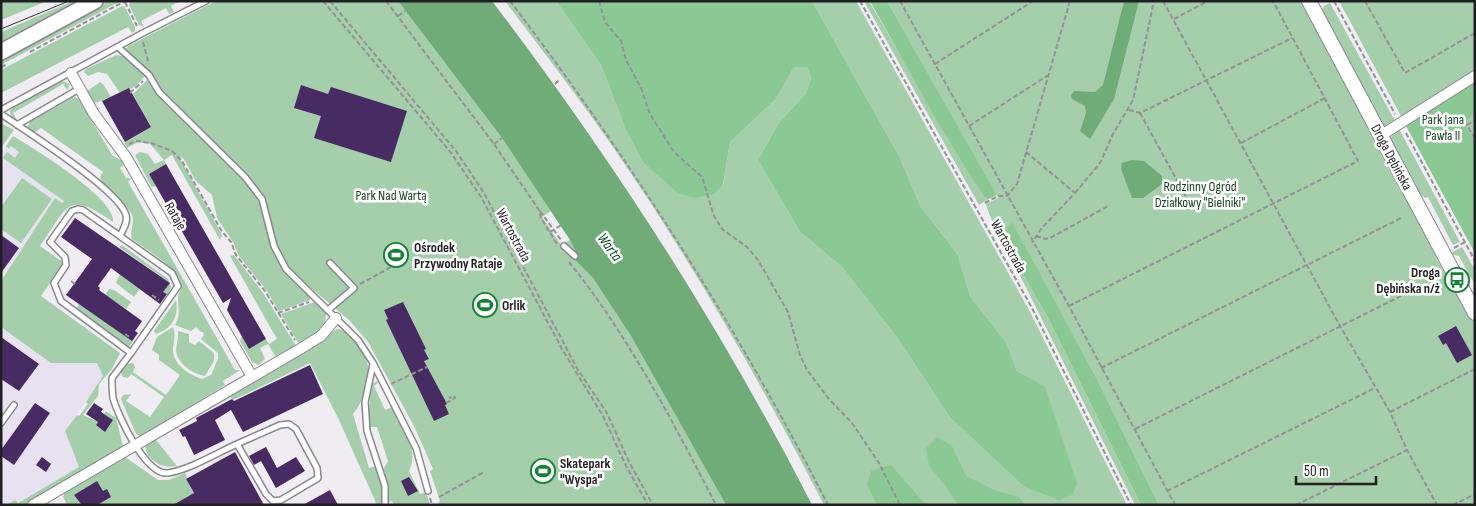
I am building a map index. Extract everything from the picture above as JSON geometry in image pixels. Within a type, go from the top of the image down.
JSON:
[{"type":"main road","points":[[5,58],[95,1]]},
{"type":"street","name":"Droga Dębińska","points":[[1308,1],[1475,313]]},
{"type":"street","name":"Rataje","points":[[71,74],[79,89],[120,149],[252,375]]},
{"type":"street","points":[[1380,136],[1475,76]]},
{"type":"street","points":[[33,505],[252,375],[300,349],[321,336],[336,318]]},
{"type":"lane","points":[[120,236],[126,224],[126,215],[104,188],[1,112],[141,34],[206,1]]},
{"type":"lane","points":[[118,47],[149,75],[159,92],[245,177],[262,199],[274,246],[281,262],[291,276],[358,340],[373,363],[416,448],[428,491]]},
{"type":"lane","points":[[17,125],[79,89]]},
{"type":"lane","points":[[131,353],[61,301],[54,283],[66,265],[65,257],[50,242],[72,211],[83,210],[120,236],[172,273],[178,286],[131,353],[112,378],[112,392],[135,446],[145,459],[158,470],[167,473],[280,425],[289,424],[296,429],[317,468],[318,478],[281,500],[273,501],[266,494],[237,444]]},
{"type":"lane","points":[[564,246],[575,256]]},
{"type":"lane","points":[[328,310],[354,288],[330,263]]},
{"type":"lane","points":[[373,363],[365,402],[367,431],[385,486],[385,505]]},
{"type":"lane","points":[[1,423],[14,405]]},
{"type":"path","points":[[25,55],[125,1],[141,34],[151,72],[130,93]]},
{"type":"path","name":"Wartostrada","points":[[323,1],[452,154],[481,197],[571,365],[603,416],[626,466],[648,505]]},
{"type":"path","name":"Wartostrada","points":[[330,1],[456,152],[484,193],[578,370],[607,413],[629,462],[653,505]]},
{"type":"path","points":[[510,1],[594,115],[666,223],[746,353],[828,505]]},
{"type":"path","points":[[600,1],[605,22],[621,41],[626,60],[641,88],[650,114],[674,152],[702,177],[714,216],[722,229],[747,248],[758,260],[788,312],[800,355],[807,370],[828,398],[852,423],[879,463],[900,505]]},
{"type":"path","name":"Wartostrada","points":[[860,1],[1032,308],[1131,505]]},
{"type":"path","points":[[905,1],[901,2],[1069,306],[1174,505]]},
{"type":"path","points":[[936,64],[1033,1]]},
{"type":"path","points":[[1007,196],[1017,184],[1070,1]]},
{"type":"path","points":[[1032,242],[1100,163],[1113,134],[1129,110],[1133,100],[1154,1]]},
{"type":"path","points":[[1163,1],[1308,264],[1340,326],[1390,412],[1407,450],[1438,505]]},
{"type":"path","points":[[1174,19],[1208,1]]},
{"type":"path","points":[[1069,306],[1358,160],[1273,1]]},
{"type":"path","points":[[1366,1],[1405,73],[1475,33]]},
{"type":"path","points":[[398,16],[405,11]]},
{"type":"path","points":[[1129,110],[1140,113],[1292,38]]},
{"type":"path","points":[[1,67],[5,58]]},
{"type":"path","points":[[970,126],[1050,74]]},
{"type":"path","points":[[555,84],[559,80]]},
{"type":"path","points":[[1241,143],[1325,98]]},
{"type":"path","points":[[1425,108],[1467,125],[1475,139]]},
{"type":"path","points":[[1140,113],[1190,204]]},
{"type":"path","points":[[1467,125],[1475,120]]},
{"type":"path","points":[[494,144],[502,138]]},
{"type":"path","points":[[120,149],[137,141],[145,141],[176,154],[231,242],[236,255],[265,291],[300,349]]},
{"type":"path","points":[[1026,152],[1075,193]]},
{"type":"path","points":[[985,203],[998,196],[1007,196]]},
{"type":"path","points":[[1036,236],[1052,237],[1108,206]]},
{"type":"path","points":[[539,210],[564,246]]},
{"type":"path","points":[[1101,368],[1401,218]]},
{"type":"path","points":[[550,232],[561,225]]},
{"type":"path","points":[[360,284],[393,266]]},
{"type":"path","points":[[71,281],[75,284]]},
{"type":"path","points":[[1134,430],[1419,287]]},
{"type":"path","points":[[152,295],[159,300]]},
{"type":"path","points":[[278,313],[307,303]]},
{"type":"path","points":[[125,334],[132,339]]},
{"type":"path","points":[[391,384],[428,367]]},
{"type":"path","points":[[1390,412],[1475,369]]},
{"type":"path","points":[[1167,491],[1375,388]]},
{"type":"path","points":[[446,403],[456,398],[454,396],[449,398]]},
{"type":"path","points":[[1296,505],[1407,450]]},
{"type":"path","points":[[439,497],[484,472]]},
{"type":"path","points":[[1453,505],[1475,494]]},
{"type":"shaded area","points":[[9,143],[75,191],[36,247],[38,297],[109,348],[104,376],[65,431],[79,467],[17,503],[15,500],[7,505],[1,505],[1,154]]},
{"type":"green space","points":[[1,1],[47,1],[1,20]]},
{"type":"green space","points":[[73,1],[83,1],[1,45],[1,32]]},
{"type":"green space","points":[[107,1],[121,1],[1,65],[1,58]]},
{"type":"green space","points":[[131,1],[180,1],[171,6],[174,12],[169,14],[166,8],[141,21],[144,27],[139,25],[129,5]]},
{"type":"green space","name":"Park Nad Wartą","points":[[216,1],[398,1],[502,138],[551,211],[542,217],[561,245],[570,240],[577,254],[573,258],[593,278],[631,336],[726,505],[437,505],[440,501],[430,471],[433,469],[414,426],[368,342],[350,321],[290,270],[276,244],[264,198],[163,91],[148,70],[126,49],[128,46]]},
{"type":"green space","points":[[505,1],[556,1],[601,65],[624,125],[723,186],[730,142],[776,99],[794,67],[807,67],[811,78],[806,93],[778,124],[758,160],[800,232],[842,267],[899,340],[949,416],[981,443],[1045,388],[1017,371],[1006,342],[970,296],[958,255],[921,207],[899,156],[812,1],[856,1],[1029,310],[1127,505],[824,505],[751,369],[672,236],[602,131]]},
{"type":"green space","points":[[556,1],[812,1],[899,156],[921,207],[958,255],[970,296],[1006,342],[1017,371],[1045,387],[1077,483],[1072,495],[1059,500],[1025,487],[949,416],[899,340],[842,267],[800,232],[758,160],[778,124],[806,93],[811,78],[807,67],[794,67],[776,99],[730,142],[723,185],[714,194],[695,198],[678,193],[644,163],[624,125],[601,65]]},
{"type":"green space","points":[[864,1],[869,1],[978,188],[984,197],[989,199],[979,205]]},
{"type":"green space","points":[[870,1],[887,1],[997,195],[989,199],[984,197],[978,188],[939,124]]},
{"type":"green space","name":"Rodzinny Ogród Działkowy \"Bielniki\"","points":[[887,1],[1303,1],[1438,254],[1435,256],[1456,294],[1459,293],[1475,323],[1475,505],[1159,505],[1096,377],[1012,223],[1009,249],[1049,320],[1141,505],[1135,505],[989,214],[986,204],[999,199]]},
{"type":"green space","points":[[1339,1],[1475,1],[1475,253]]},
{"type":"green space","points":[[1330,3],[1395,121],[1383,128],[1321,11],[1324,6]]},
{"type":"green space","points":[[122,6],[125,7],[135,27],[135,31],[132,33],[128,27],[1,93],[1,70]]},
{"type":"green space","points":[[116,55],[122,56],[145,76],[135,87],[120,93],[107,74],[98,72],[88,76],[84,72],[86,69]]},
{"type":"green space","points":[[148,79],[174,109],[231,165],[256,196],[264,214],[274,254],[282,268],[310,297],[310,300],[279,311],[267,291],[239,256],[233,242],[217,218],[212,195],[196,181],[183,158],[179,157],[222,235],[220,240],[172,155],[164,160],[150,144],[138,142],[127,148],[124,143],[151,127],[133,94]]},
{"type":"green space","name":"Park Jana Pawła II","points":[[1475,79],[1475,114],[1463,122],[1475,143],[1475,253],[1405,124]]},
{"type":"green space","points":[[62,81],[70,84],[67,90],[63,84],[13,113],[17,120],[11,117],[10,111],[15,105]]},
{"type":"green space","points":[[100,82],[111,97],[92,104],[86,92]]},
{"type":"green space","points":[[74,97],[79,99],[112,155],[126,163],[120,168],[126,178],[131,178],[128,182],[235,370],[240,370],[223,381],[225,385],[141,437],[136,434],[121,399],[123,395],[131,394],[126,401],[150,417],[164,397],[131,374],[128,378],[123,377],[121,373],[127,364],[133,363],[135,367],[133,372],[166,395],[180,375],[159,360],[159,355],[152,350],[157,337],[173,327],[175,335],[173,354],[175,359],[186,371],[202,379],[211,375],[218,359],[218,353],[201,339],[204,335],[203,332],[196,327],[191,331],[175,325],[179,315],[178,298],[181,283],[179,277],[167,265],[132,239],[132,215],[103,182],[100,177],[103,172],[41,128],[34,133],[27,128],[30,122]]},
{"type":"green space","points":[[1,123],[14,130],[1,148]]},
{"type":"green space","points":[[1399,129],[1460,242],[1453,245],[1428,197],[1425,198],[1412,186],[1389,138]]},
{"type":"green space","points":[[13,136],[72,175],[102,201],[111,212],[113,222],[86,206],[77,205],[69,207],[63,213],[40,246],[64,263],[41,296],[120,353],[112,369],[99,384],[98,396],[83,415],[98,422],[96,425],[105,431],[113,420],[104,414],[106,411],[116,418],[123,446],[125,447],[28,505],[7,505],[15,500],[18,503],[79,467],[65,431],[88,404],[86,402],[103,376],[97,363],[51,363],[1,327],[1,281],[55,198],[62,203],[64,201],[3,158],[7,152],[15,158],[19,152],[11,146],[9,149],[6,146]]},
{"type":"green space","points":[[140,152],[148,154],[155,164],[164,160],[166,164],[149,174],[156,183],[155,187],[151,186],[135,155]]},
{"type":"green space","points":[[22,178],[52,199],[21,243],[1,229],[1,207]]},
{"type":"green space","points":[[1012,222],[1096,377],[1159,505],[1141,505],[1049,320],[1009,249],[1004,234]]},
{"type":"green space","points":[[122,245],[168,279],[171,287],[168,295],[163,292],[169,282],[119,247]]},
{"type":"green space","points":[[1462,247],[1475,270],[1475,285],[1459,256],[1449,254]]},
{"type":"green space","points":[[234,255],[263,293],[296,346],[275,356],[268,344],[260,348],[265,359],[258,365],[252,362],[240,341],[241,337],[245,338],[249,349],[266,339],[269,344],[277,339],[230,256]]},
{"type":"green space","points":[[120,274],[140,289],[134,297],[116,283]]},
{"type":"green space","points":[[109,289],[114,290],[131,302],[126,309],[105,295]]},
{"type":"green space","points":[[176,300],[177,306],[173,322],[162,332],[156,334],[154,331]]},
{"type":"green space","points":[[315,302],[326,312],[326,318],[318,332],[299,344],[281,314]]},
{"type":"green space","points":[[79,303],[135,338],[129,347],[76,311]]},
{"type":"green space","points":[[337,329],[344,331],[353,339],[367,362],[366,389],[353,414],[369,468],[377,466],[381,481],[382,504],[377,505],[339,420],[310,363],[233,400],[231,397],[156,440],[177,466],[161,465],[148,455],[145,445]]},
{"type":"green space","points":[[178,331],[189,334],[189,342],[195,345],[199,341],[214,353],[214,361],[205,376],[191,371],[177,356]]},
{"type":"green space","points":[[378,381],[374,386],[385,410],[392,407],[405,430],[411,446],[412,463],[409,471],[420,494],[426,492],[430,505],[394,505],[392,501],[388,502],[383,470],[388,461],[377,427],[370,427],[368,424],[371,384]]},
{"type":"green space","points":[[937,437],[952,446],[966,476],[994,490],[1019,497],[1025,505],[958,505],[945,485],[929,466],[926,448]]},
{"type":"green space","points":[[125,457],[158,480],[169,480],[185,473],[186,479],[200,505],[67,505],[63,497],[65,492]]},
{"type":"green space","points":[[891,465],[926,505],[877,505],[867,485],[871,471]]},
{"type":"water","name":"Warta","points":[[398,1],[492,1],[537,61],[622,183],[703,309],[741,374],[812,505],[726,505],[631,336],[593,278],[573,258],[577,254],[570,240],[502,138]]},
{"type":"water","points":[[1124,1],[1139,1],[1114,99],[1090,139],[1080,131],[1086,113],[1085,106],[1072,99],[1071,95],[1074,91],[1095,92],[1103,85]]},
{"type":"water","points":[[1132,160],[1144,161],[1162,176],[1162,184],[1143,198],[1132,198],[1121,169],[1122,163]]},
{"type":"building","points":[[301,85],[328,94],[331,87],[407,111],[391,162],[314,138],[321,116],[294,108]]},
{"type":"building","points":[[129,88],[151,127],[125,142],[102,101]]},
{"type":"building","points":[[166,164],[266,339],[249,349],[227,310],[231,298],[223,303],[149,174]]},
{"type":"building","points":[[75,218],[170,283],[163,292],[167,294],[160,304],[111,268],[98,286],[99,290],[142,321],[135,331],[138,333],[132,341],[66,295],[92,259],[61,237]]},
{"type":"building","points":[[1,235],[19,248],[1,273]]},
{"type":"building","points":[[403,302],[426,349],[424,350],[429,359],[424,361],[447,404],[445,405],[449,414],[434,421],[386,320],[388,319],[384,310]]},
{"type":"building","points":[[1456,326],[1472,355],[1457,363],[1446,343],[1443,345],[1438,336]]},
{"type":"building","points":[[1,337],[39,364],[19,391],[1,379]]},
{"type":"building","points":[[310,365],[323,394],[243,432],[231,410],[215,420],[225,440],[194,455],[185,436],[183,437],[179,430],[197,421],[196,418],[232,399],[234,401]]},
{"type":"building","points":[[35,403],[50,413],[14,465],[1,456],[1,450]]},
{"type":"building","points":[[94,403],[103,409],[101,412],[113,420],[105,432],[96,425],[98,422],[86,414]]},
{"type":"building","points":[[266,447],[277,468],[296,457],[305,471],[276,488],[261,461],[254,465],[249,456]]},
{"type":"building","points":[[235,452],[264,505],[173,505],[194,493],[186,479]]},
{"type":"building","points":[[42,457],[51,464],[46,472],[36,465]]},
{"type":"building","points":[[409,477],[418,491],[408,496],[401,481]]},
{"type":"building","points":[[97,481],[103,491],[107,489],[111,497],[97,505],[82,505],[74,495]]},
{"type":"building","points":[[330,490],[338,505],[303,505]]},
{"type":"tram line","points":[[1,29],[69,1]]},
{"type":"place","name":"Ośrodek Przywodny Rataje","points":[[396,255]]},
{"type":"place","name":"Droga Dębińska n/ż","points":[[1457,280]]},
{"type":"place","name":"Orlik","points":[[485,305]]},
{"type":"place","name":"Skatepark \"Wyspa\"","points":[[543,471]]}]
